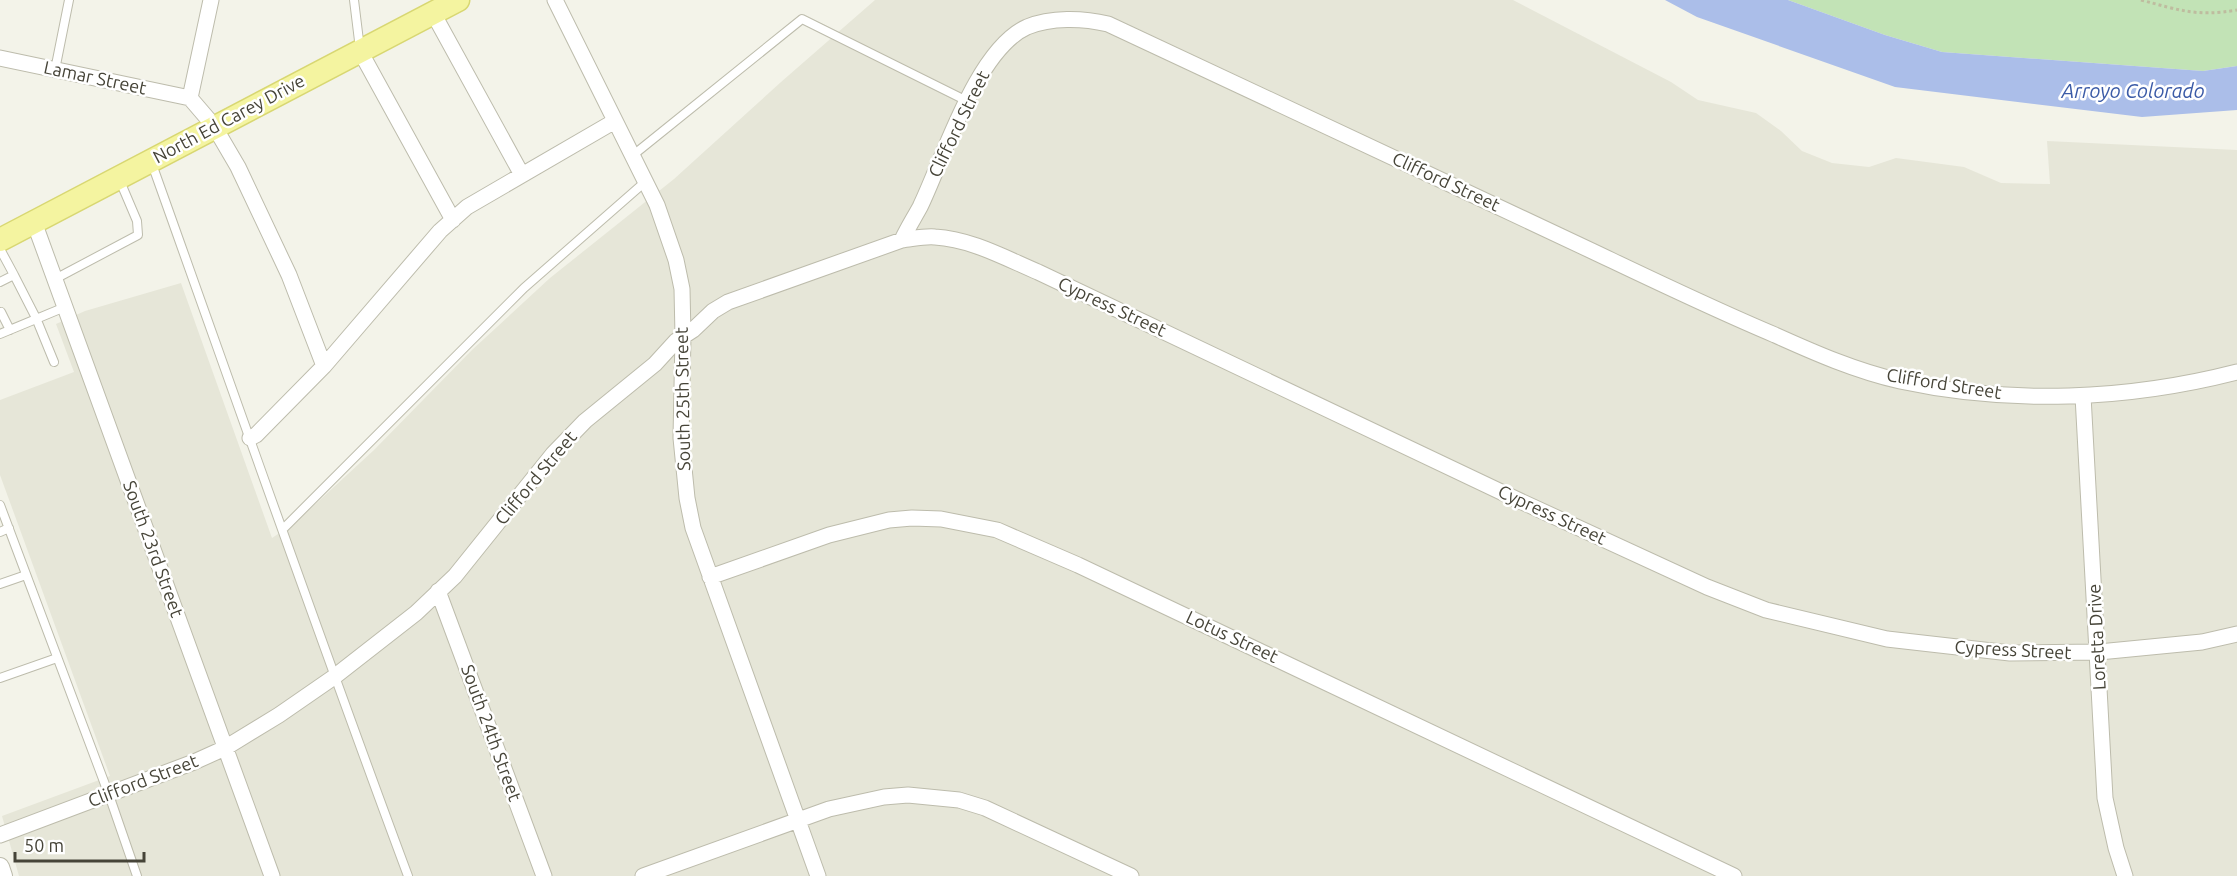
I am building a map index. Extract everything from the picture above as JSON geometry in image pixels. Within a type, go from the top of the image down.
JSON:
[{"type":"main road","name":"North Ed Carey Drive","points":[[0,240],[458,0]]},
{"type":"street","points":[[211,0],[190,98],[214,126],[238,167],[284,264],[324,366]]},
{"type":"street","name":"South 25th Street","points":[[555,0],[657,205],[676,260],[682,289],[681,438],[683,468],[693,528],[818,876]]},
{"type":"street","points":[[433,13],[522,175]]},
{"type":"street","name":"Clifford Street","points":[[0,835],[109,795],[225,748],[279,715],[334,677],[416,613],[455,576],[553,454],[585,421],[655,364],[676,341],[713,311],[728,302],[902,240],[968,101],[995,55],[1026,27],[1087,19],[1108,24],[1722,313],[1839,363],[1900,381],[2020,396],[2083,396],[2180,386],[2237,372]]},
{"type":"street","points":[[360,51],[453,220]]},
{"type":"street","name":"Lamar Street","points":[[0,58],[190,98]]},
{"type":"street","points":[[250,438],[256,435],[324,366],[440,231],[467,207],[615,121]]},
{"type":"street","name":"South 23rd Street","points":[[34,222],[272,876]]},
{"type":"street","name":"Cypress Street","points":[[902,240],[933,236],[956,240],[1028,268],[1707,587],[1766,610],[1887,639],[2010,653],[2098,652],[2202,642],[2237,634]]},
{"type":"street","name":"Loretta Drive","points":[[2083,396],[2105,798],[2125,876]]},
{"type":"street","name":"Lotus Street","points":[[710,577],[829,535],[889,520],[941,519],[998,530],[1099,575],[1734,876]]},
{"type":"street","name":"South 24th Street","points":[[438,591],[544,876]]},
{"type":"street","points":[[643,876],[828,809],[884,797],[908,795],[959,800],[985,808],[1131,876]]},
{"type":"street","points":[[0,867],[3,876]]},
{"type":"lane","points":[[55,70],[69,0]]},
{"type":"lane","points":[[354,0],[360,51]]},
{"type":"lane","points":[[632,156],[802,18],[968,101]]},
{"type":"lane","points":[[150,160],[334,677],[408,876]]},
{"type":"lane","points":[[55,279],[138,235],[137,222],[118,177]]},
{"type":"lane","points":[[283,529],[524,288],[645,182]]},
{"type":"lane","points":[[0,249],[36,318],[54,362]]},
{"type":"lane","points":[[0,282],[14,275]]},
{"type":"lane","points":[[0,334],[65,307]]},
{"type":"lane","points":[[1,312],[10,330]]},
{"type":"lane","points":[[0,505],[137,876]]},
{"type":"lane","points":[[0,531],[9,528]]},
{"type":"lane","points":[[0,584],[26,574]]},
{"type":"lane","points":[[0,678],[57,658]]},
{"type":"path","points":[[2141,0],[2185,12],[2237,10]]},
{"type":"shaded area","points":[[875,0],[1513,0],[1671,82],[1698,100],[1756,113],[1781,131],[1802,151],[1832,163],[1869,167],[1896,158],[1964,167],[2001,183],[2050,184],[2047,141],[2237,150],[2237,876],[19,876],[2,816],[110,776],[0,475],[0,400],[74,372],[56,324],[85,311],[181,283],[272,538],[296,522],[374,450],[472,350],[550,278],[674,179]]},
{"type":"green space","points":[[1788,0],[2237,0],[2237,66],[2203,71],[1942,52],[1885,35]]},
{"type":"water","name":"Arroyo Colorado","points":[[1665,0],[1788,0],[1885,35],[1942,52],[2203,71],[2237,66],[2237,110],[2142,117],[1895,87],[1697,17]]}]
